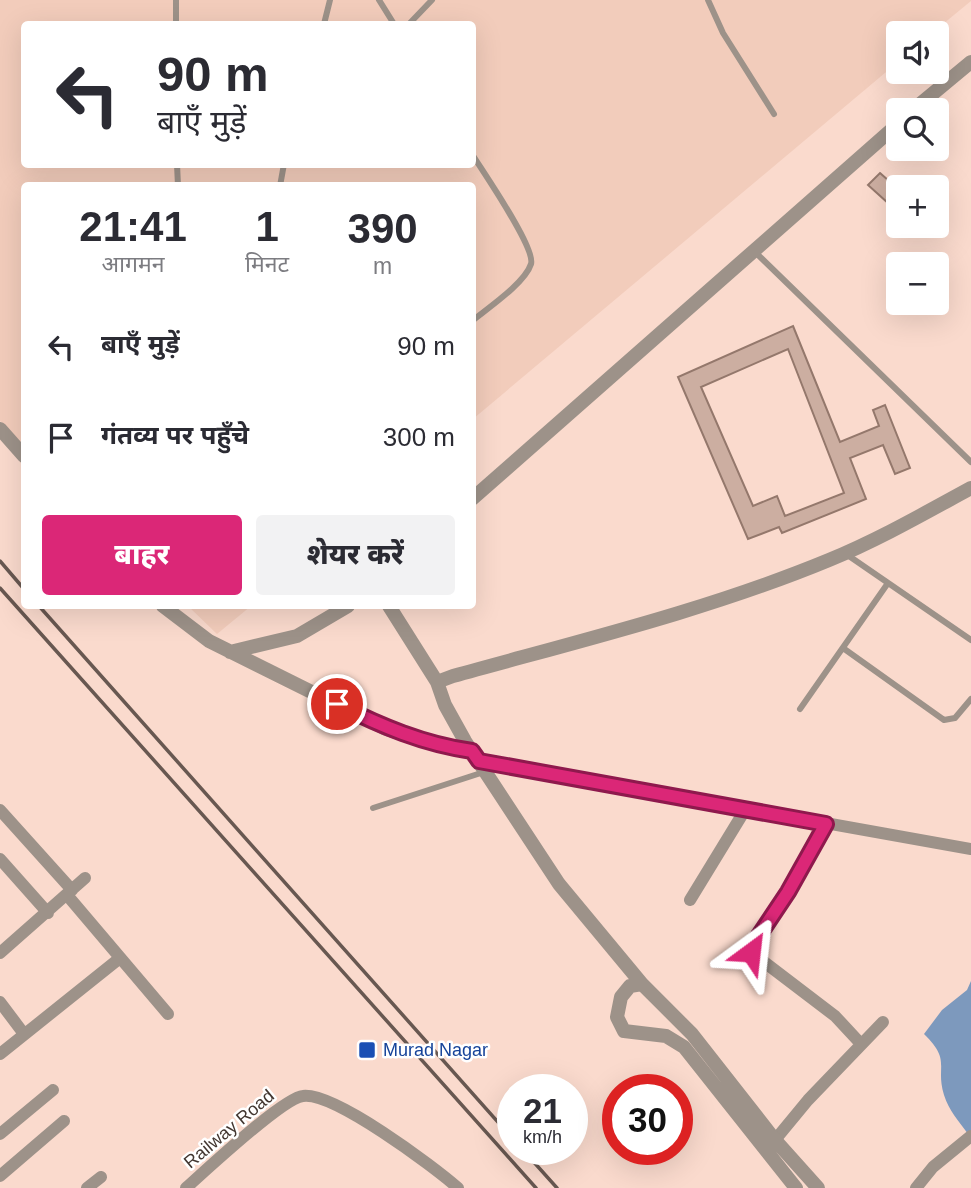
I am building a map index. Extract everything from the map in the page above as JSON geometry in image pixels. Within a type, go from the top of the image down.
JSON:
[{"type":"street","points":[[928,98],[971,62]]},
{"type":"street","points":[[476,495],[886,135]]},
{"type":"street","points":[[0,429],[21,453]]},
{"type":"street","points":[[437,682],[691,608],[769,582],[844,553],[971,488]]},
{"type":"street","points":[[167,609],[209,641],[384,728],[479,761],[971,849]]},
{"type":"street","points":[[230,652],[297,636],[343,609]]},
{"type":"street","points":[[391,609],[437,682],[445,705],[479,761],[559,884],[642,984],[692,1034],[779,1145],[818,1188]]},
{"type":"street","points":[[0,810],[168,1014]]},
{"type":"street","points":[[690,900],[745,810]]},
{"type":"street","points":[[826,824],[788,892],[752,946],[751,952],[835,1016],[861,1044]]},
{"type":"street","points":[[0,859],[48,913]]},
{"type":"street","points":[[2,946],[48,913],[85,878]]},
{"type":"street","points":[[0,1054],[120,958]]},
{"type":"street","points":[[642,984],[630,986],[621,997],[617,1017],[624,1031],[666,1037],[684,1047],[796,1188]]},
{"type":"street","points":[[0,1002],[24,1034]]},
{"type":"street","points":[[779,1145],[802,1107],[883,1022]]},
{"type":"street","points":[[0,1134],[53,1090]]},
{"type":"street","name":"Railway Road","points":[[186,1188],[278,1108],[303,1096],[319,1099],[369,1124],[419,1157],[458,1188]]},
{"type":"street","points":[[0,1176],[64,1122]]},
{"type":"street","points":[[916,1188],[933,1167],[971,1136]]},
{"type":"street","points":[[86,1188],[101,1177]]},
{"type":"lane","points":[[176,0],[176,21]]},
{"type":"lane","points":[[325,21],[330,0]]},
{"type":"lane","points":[[379,0],[392,21]]},
{"type":"lane","points":[[412,21],[432,0]]},
{"type":"lane","points":[[708,0],[723,33],[774,114]]},
{"type":"lane","points":[[476,160],[519,230],[532,257],[529,270],[523,277],[476,318]]},
{"type":"lane","points":[[754,251],[971,462]]},
{"type":"lane","points":[[844,553],[971,640]]},
{"type":"lane","points":[[800,709],[888,583]]},
{"type":"lane","points":[[843,648],[944,720],[955,718],[971,699]]},
{"type":"lane","points":[[373,808],[479,761]]},
{"type":"shaded area","points":[[0,0],[971,0],[947,21],[886,21],[886,72],[476,416],[476,182],[21,182],[21,442],[0,421]]},
{"type":"shaded area","points":[[191,609],[247,609],[217,634]]},
{"type":"water","points":[[971,981],[971,1132],[968,1134],[946,1101],[938,1051],[924,1034],[942,1010],[967,990]]},
{"type":"building","points":[[880,173],[886,178],[886,201],[868,185]]},
{"type":"building","points":[[793,326],[840,442],[879,426],[873,410],[885,405],[910,468],[895,474],[883,445],[850,458],[866,499],[782,533],[779,527],[748,539],[678,377]],"holes":[[[788,349],[844,493],[785,516],[777,496],[753,506],[701,387]]]},
{"type":"railway","points":[[0,561],[21,586]]},
{"type":"railway","points":[[0,588],[536,1188]]},
{"type":"railway","points":[[42,609],[497,1121]]},
{"type":"railway","points":[[536,1165],[557,1188]]},
{"type":"place","name":"Murad Nagar","points":[[367,1050]]},
{"type":"route","points":[[337,704],[384,728],[472,751],[479,761],[826,824],[788,892],[752,946],[751,952]]}]
